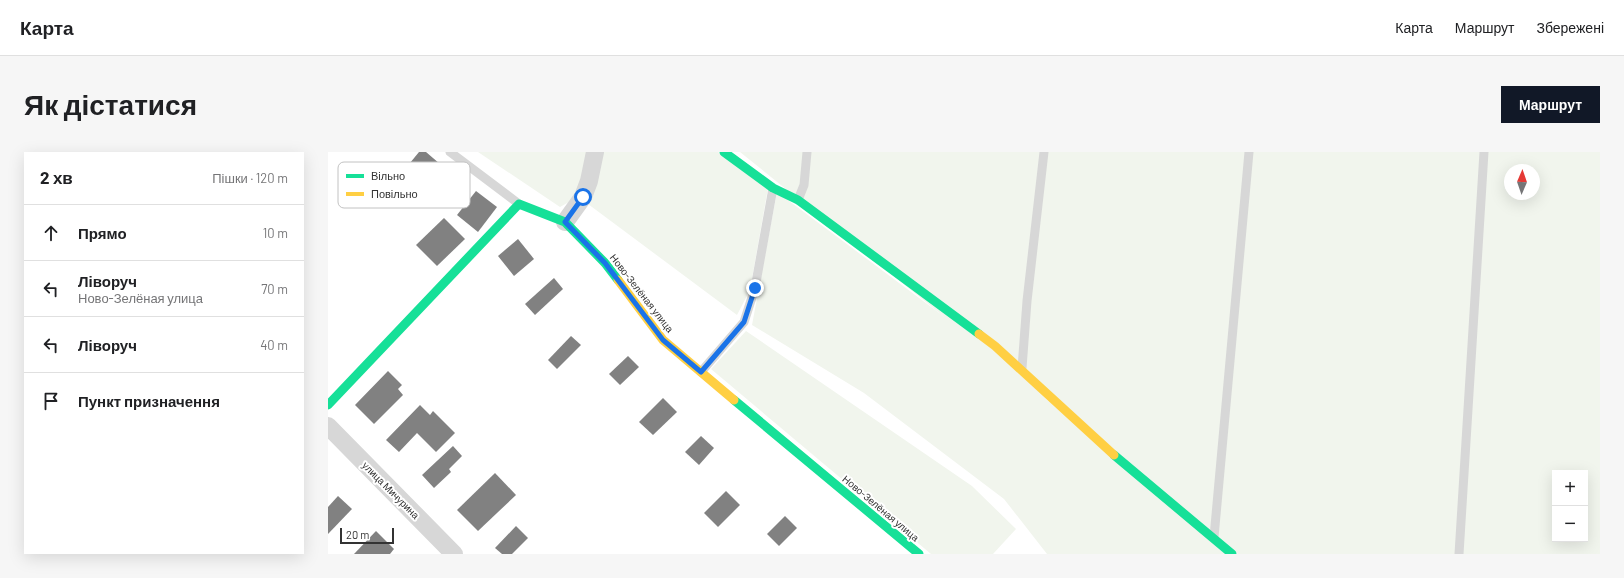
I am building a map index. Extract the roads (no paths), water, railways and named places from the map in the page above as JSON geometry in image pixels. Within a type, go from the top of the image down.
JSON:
[{"type":"street","points":[[565,222],[583,197],[589,181],[595,152]]},
{"type":"street","points":[[724,152],[773,188],[798,200],[995,346],[1094,438],[1232,554]]},
{"type":"street","name":"Ново-Зелёная улица","points":[[519,204],[565,222],[605,263],[663,340],[919,554]]},
{"type":"street","points":[[328,405],[519,204]]},
{"type":"street","name":"улица Мичурина","points":[[328,426],[454,554]]},
{"type":"lane","points":[[450,152],[463,162]]},
{"type":"lane","points":[[798,200],[804,184],[808,152]]},
{"type":"lane","points":[[1022,371],[1027,301],[1044,152]]},
{"type":"lane","points":[[1214,540],[1249,152]]},
{"type":"lane","points":[[1459,554],[1484,152]]},
{"type":"lane","points":[[470,167],[519,204]]},
{"type":"lane","points":[[701,372],[744,322],[755,288],[773,188]]}]
